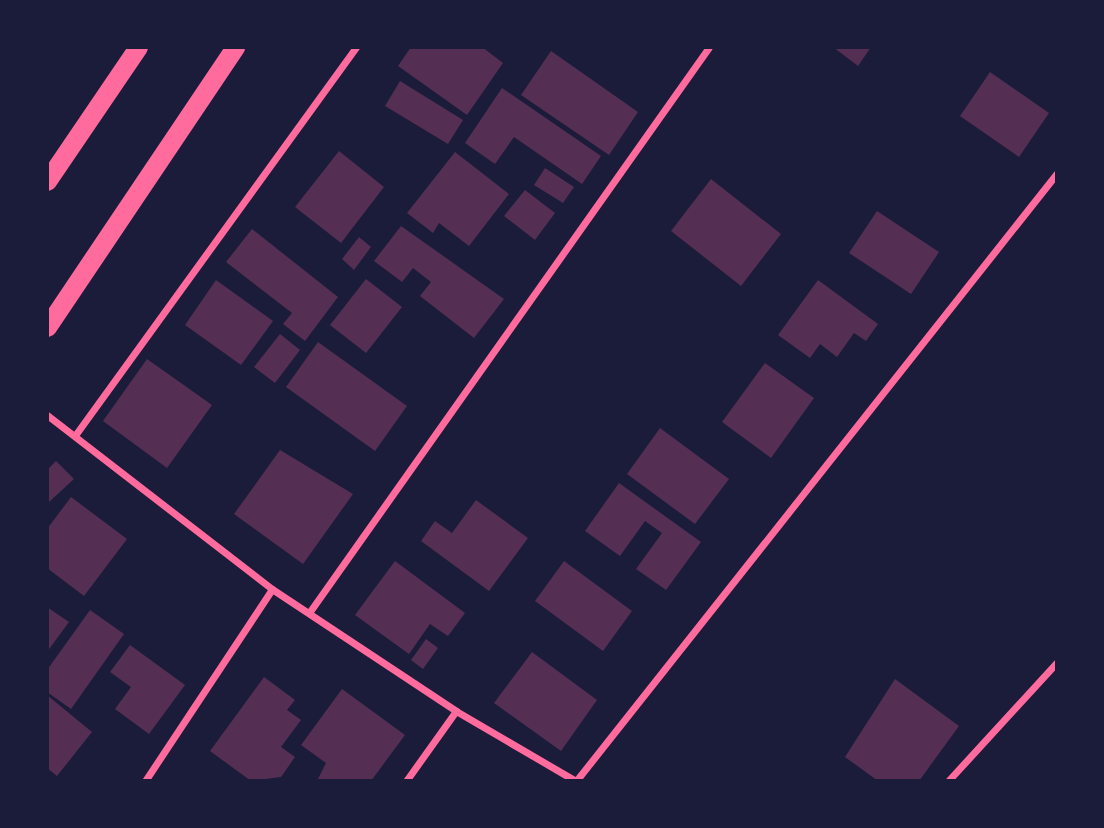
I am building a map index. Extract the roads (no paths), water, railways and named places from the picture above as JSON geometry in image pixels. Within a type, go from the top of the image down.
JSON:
[{"type":"highway","points":[[47,181],[138,47]]},
{"type":"highway","points":[[47,327],[235,47]]},
{"type":"street","points":[[76,434],[356,47]]},
{"type":"street","points":[[311,610],[709,47]]},
{"type":"street","points":[[47,415],[76,434],[272,589],[311,610],[456,711],[576,781],[1057,173]]},
{"type":"street","points":[[145,781],[272,589]]},
{"type":"street","points":[[948,781],[1057,662]]},
{"type":"street","points":[[406,781],[456,711]]}]
